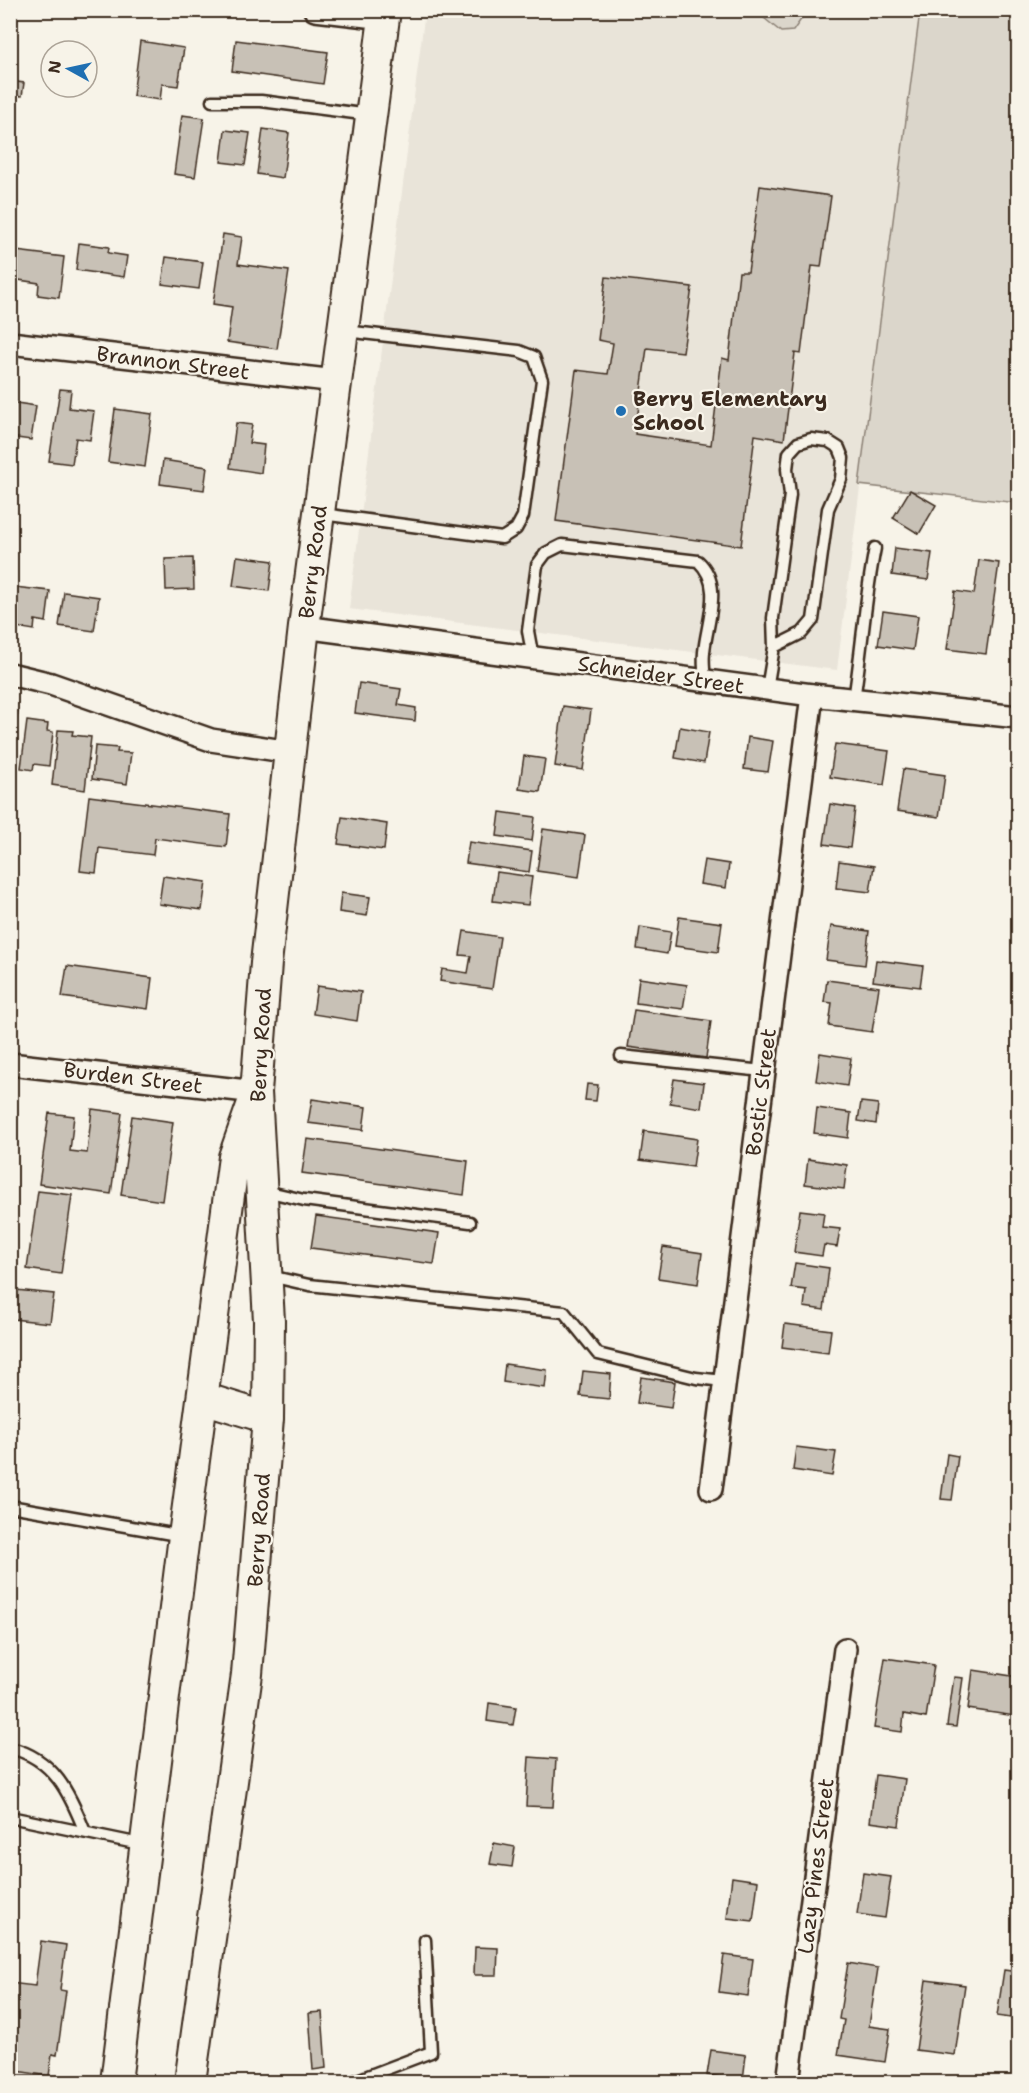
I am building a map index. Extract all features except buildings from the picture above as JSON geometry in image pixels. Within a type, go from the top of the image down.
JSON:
[{"type":"street","points":[[315,10],[385,14]]},
{"type":"street","name":"Berry Road","points":[[190,2082],[248,1674],[267,1418],[269,1321],[256,1092],[266,963],[304,627],[385,14]]},
{"type":"street","name":"Brannon Street","points":[[10,343],[336,381]]},
{"type":"street","name":"Schneider Street","points":[[304,627],[812,695],[1018,717]]},
{"type":"street","points":[[10,674],[51,684],[211,740],[290,752]]},
{"type":"street","name":"Bostic Street","points":[[711,1489],[812,695]]},
{"type":"street","name":"Burden Street","points":[[10,1064],[256,1092]]},
{"type":"street","points":[[116,2082],[234,1157],[256,1092]]},
{"type":"street","points":[[203,1398],[267,1418]]},
{"type":"street","name":"Lazy Pines Street","points":[[788,2082],[844,1649]]},
{"type":"lane","points":[[212,101],[261,101],[371,115]]},
{"type":"lane","points":[[319,514],[418,529],[502,538],[516,529],[523,516],[542,380],[534,357],[519,351],[342,330]]},
{"type":"lane","points":[[768,689],[774,647],[773,618],[790,495],[787,469],[789,453],[798,443],[810,439],[828,441],[839,448],[843,458],[841,479],[828,509],[813,620],[802,633],[774,647]]},
{"type":"lane","points":[[533,658],[528,631],[537,565],[546,553],[562,545],[698,561],[708,570],[713,588],[704,653],[705,680]]},
{"type":"lane","points":[[854,699],[868,581],[875,549]]},
{"type":"lane","points":[[621,1056],[764,1071]]},
{"type":"lane","points":[[262,1190],[304,1200],[470,1222]]},
{"type":"lane","points":[[266,1276],[309,1285],[564,1312],[598,1354],[696,1378],[724,1381]]},
{"type":"lane","points":[[10,1506],[184,1536]]},
{"type":"lane","points":[[10,1748],[28,1752],[55,1773],[73,1802],[85,1832]]},
{"type":"lane","points":[[10,1817],[145,1845]]},
{"type":"lane","points":[[352,2082],[430,2052],[425,1940]]},
{"type":"shaded area","points":[[764,10],[803,11],[802,18],[793,31],[781,32],[764,18]]},
{"type":"shaded area","name":"Berry Elementary School","points":[[425,11],[920,11],[837,670],[349,609]]},
{"type":"shaded area","points":[[920,11],[1018,11],[1018,503],[859,485]]},
{"type":"place","name":"Berry Elementary School","points":[[621,411]]}]
